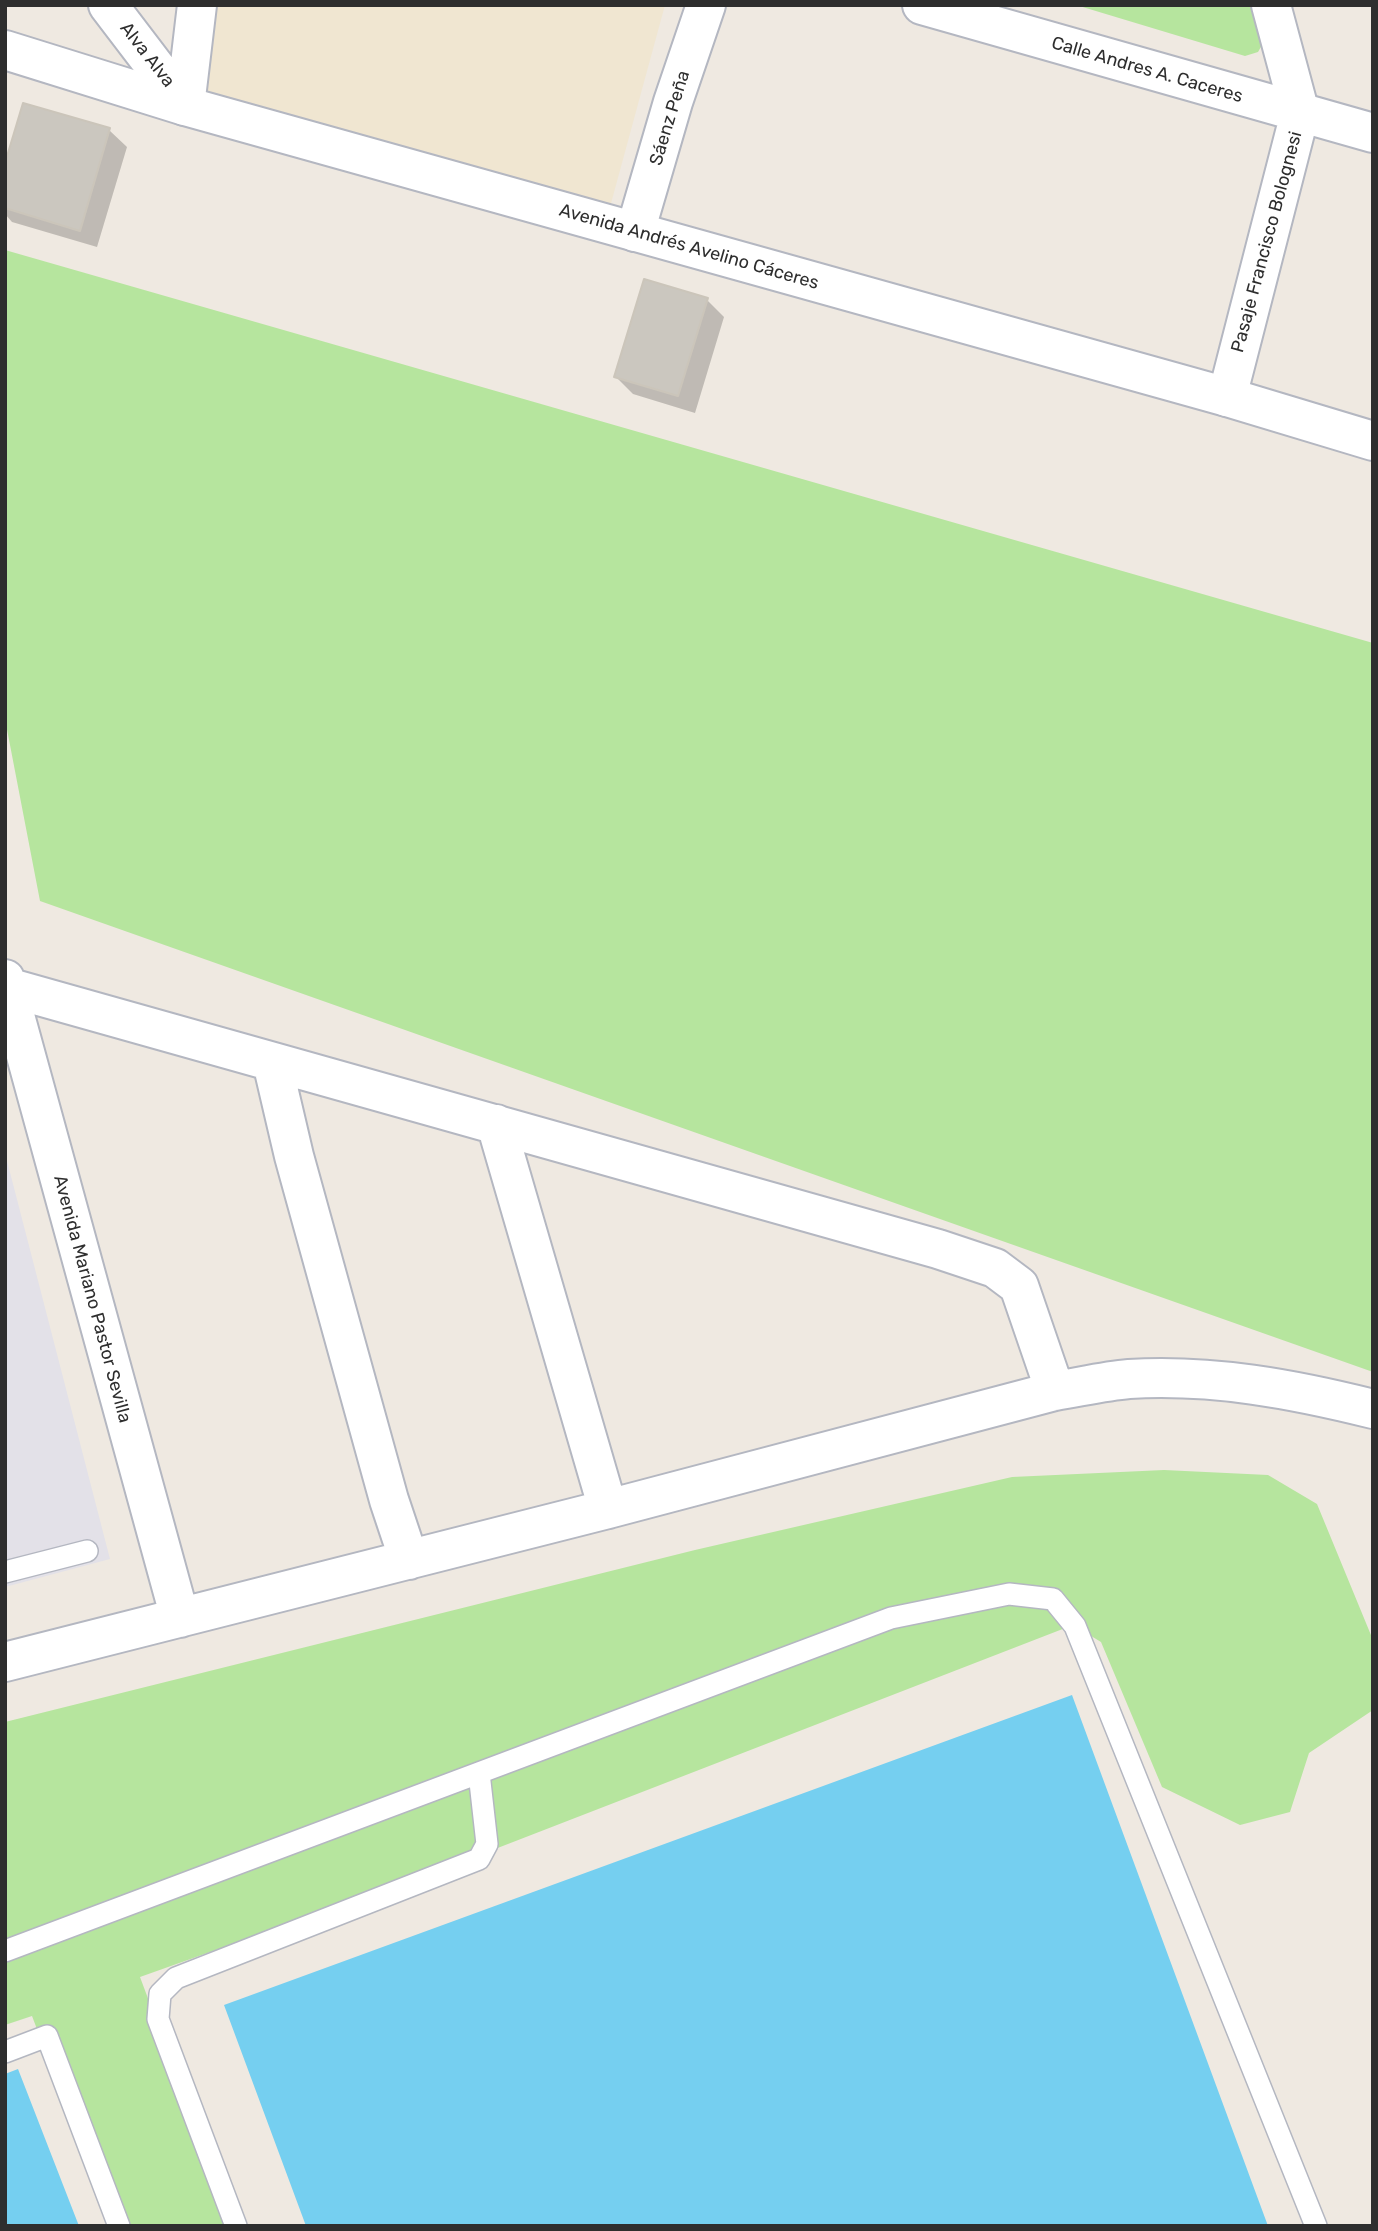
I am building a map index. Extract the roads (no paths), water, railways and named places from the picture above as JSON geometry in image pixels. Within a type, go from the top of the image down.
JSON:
[{"type":"street","name":"Alva Alva","points":[[108,5],[185,106]]},
{"type":"street","points":[[185,106],[198,5]]},
{"type":"street","name":"Sáenz Peña","points":[[635,232],[673,102],[706,5]]},
{"type":"street","name":"Calle Andres A. Caceres","points":[[922,5],[1373,133]]},
{"type":"street","name":"Pasaje Francisco Bolognesi","points":[[1227,397],[1300,113],[1271,5]]},
{"type":"street","name":"Avenida Andrés Avelino Cáceres","points":[[5,50],[185,106],[1227,397],[1373,441]]},
{"type":"street","points":[[6,983],[272,1062],[925,1245],[995,1268],[1019,1286],[1055,1391]]},
{"type":"street","name":"Avenida Mariano Pastor Sevilla","points":[[6,983],[180,1618]]},
{"type":"street","points":[[272,1062],[294,1156],[389,1500],[409,1560]]},
{"type":"street","points":[[496,1124],[608,1509]]},
{"type":"street","points":[[5,1662],[608,1509],[1055,1391],[1128,1379],[1209,1379],[1303,1391],[1373,1409]]},
{"type":"lane","points":[[5,1572],[87,1551]]},
{"type":"lane","points":[[5,1951],[891,1618],[1009,1594],[1053,1599],[1075,1626],[1316,2226]]},
{"type":"lane","points":[[236,2226],[158,2019],[160,1994],[176,1978],[479,1858],[487,1844],[478,1773]]},
{"type":"lane","points":[[5,2052],[47,2036],[119,2226]]},
{"type":"water","points":[[1072,1695],[1268,2226],[306,2226],[224,2005]]},
{"type":"water","points":[[18,2069],[79,2226],[5,2226],[5,2074]]}]
